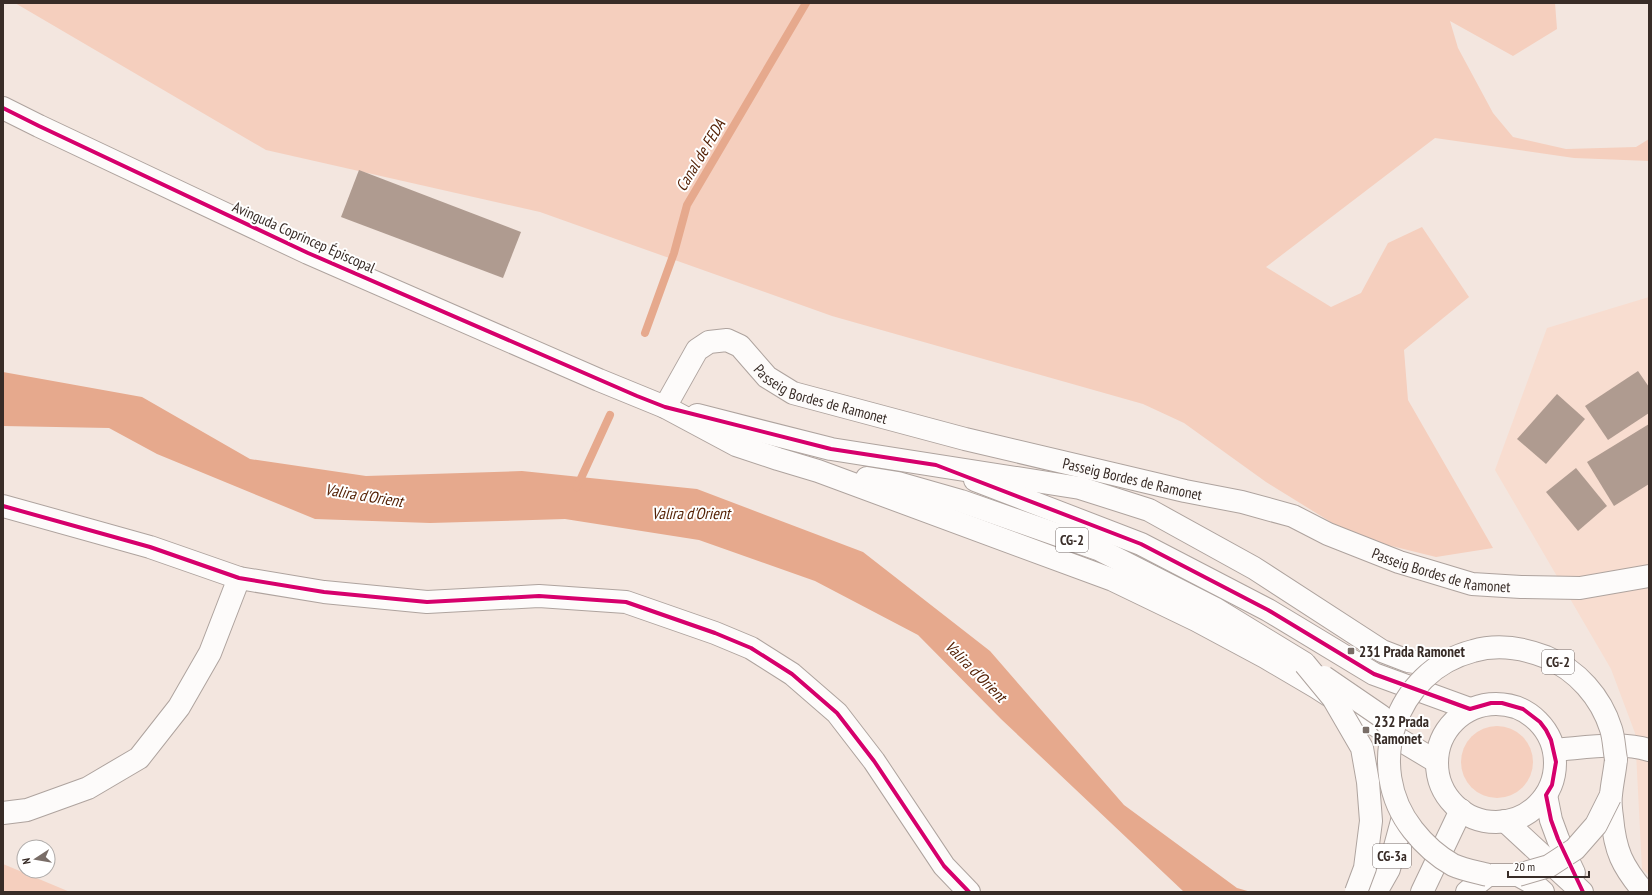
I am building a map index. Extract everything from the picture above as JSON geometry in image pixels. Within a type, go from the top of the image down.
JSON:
[{"type":"main road","name":"Avinguda Coprincep Épiscopal","points":[[3,108],[308,253],[599,380],[665,407]]},
{"type":"main road","name":"Passeig Bordes de Ramonet","points":[[665,407],[697,350],[709,342],[727,340],[740,346],[767,377],[793,393],[965,439],[1185,491],[1242,502],[1294,516],[1328,534],[1399,562],[1472,584],[1521,588],[1580,588],[1649,576]]},
{"type":"main road","name":"CG-2","points":[[665,407],[831,449],[1080,488],[1149,510],[1254,568],[1382,651],[1408,661],[1428,664],[1445,662],[1473,651],[1502,647],[1531,651],[1558,662],[1581,679],[1600,703],[1611,730],[1616,759],[1615,778],[1610,797],[1596,826],[1575,849],[1549,866],[1518,875],[1488,875],[1454,865],[1425,845],[1403,817],[1391,790],[1388,760],[1392,730],[1404,703],[1422,680],[1445,662]]},
{"type":"main road","points":[[665,407],[736,445],[778,460],[818,471],[1114,580],[1196,620],[1265,657],[1437,762]]},
{"type":"main road","points":[[936,465],[1141,544],[1268,610],[1374,674],[1470,709]]},
{"type":"main road","name":"CG-2","points":[[818,471],[898,483],[961,501],[1098,549],[1214,608],[1305,664],[1381,716],[1392,730]]},
{"type":"main road","points":[[3,506],[150,547],[239,578],[324,592],[427,602],[539,596],[626,602],[715,633],[751,648],[792,674],[837,713],[874,761],[944,866],[968,892]]},
{"type":"main road","points":[[3,813],[27,810],[88,788],[139,758],[179,707],[210,653],[239,578]]},
{"type":"main road","points":[[1305,664],[1333,698],[1362,748],[1368,782],[1372,821],[1365,868],[1356,892]]},
{"type":"main road","points":[[1502,703],[1523,709],[1536,718],[1546,730],[1554,750],[1556,762],[1555,774],[1552,785],[1546,795],[1532,810],[1524,815],[1505,822],[1492,822],[1478,819],[1461,810],[1448,797],[1440,780],[1437,762],[1438,751],[1446,731],[1453,722],[1470,709],[1486,704],[1502,703]]},
{"type":"main road","points":[[1554,750],[1602,746],[1637,746],[1649,750]]},
{"type":"main road","points":[[1616,759],[1649,759]]},
{"type":"main road","points":[[1546,795],[1551,820],[1558,839],[1583,892]]},
{"type":"main road","name":"CG-2","points":[[1610,797],[1613,829],[1618,850],[1628,874],[1644,892]]},
{"type":"main road","points":[[1422,892],[1461,810]]},
{"type":"main road","name":"CG-3a","points":[[1376,892],[1389,868],[1403,817]]},
{"type":"main road","points":[[1505,822],[1583,892]]},
{"type":"main road","points":[[1467,892],[1488,875]]},
{"type":"main road","points":[[1518,875],[1534,884],[1543,892]]},
{"type":"shaded area","points":[[15,3],[1555,3],[1557,29],[1513,56],[1450,21],[1458,48],[1493,113],[1513,137],[1566,149],[1636,147],[1649,139],[1649,161],[1574,158],[1435,138],[1266,267],[1331,307],[1361,293],[1388,243],[1422,227],[1469,297],[1404,350],[1408,400],[1493,548],[1436,557],[1355,537],[1266,482],[1184,423],[1143,404],[832,316],[540,212],[266,150]]},
{"type":"shaded area","points":[[1649,297],[1649,875],[1642,869],[1635,733],[1611,669],[1495,470],[1547,328]]},
{"type":"shaded area","points":[[1497,726],[1517,732],[1527,742],[1533,762],[1527,782],[1517,792],[1497,798],[1477,792],[1467,782],[1461,762],[1467,742],[1477,732]]},
{"type":"shaded area","points":[[3,864],[16,869],[16,879],[39,879],[70,892],[3,892]]},
{"type":"water","name":"Valira d'Orient","points":[[3,372],[142,397],[250,459],[366,476],[522,471],[697,489],[863,552],[990,651],[1124,805],[1237,888],[1251,892],[1184,892],[1001,719],[918,635],[815,581],[699,540],[565,519],[430,523],[315,519],[157,454],[109,428],[3,426]]},
{"type":"building","points":[[359,170],[521,232],[503,278],[341,217]]},
{"type":"building","points":[[1638,371],[1649,387],[1649,413],[1608,440],[1585,406]]},
{"type":"building","points":[[1557,394],[1585,419],[1546,464],[1517,439]]},
{"type":"building","points":[[1649,424],[1649,484],[1614,506],[1587,462]]},
{"type":"building","points":[[1576,468],[1607,506],[1578,531],[1546,492]]},
{"type":"waterway","name":"Canal de FEDA","points":[[645,333],[674,253],[687,205],[806,3]]},
{"type":"waterway","points":[[577,487],[610,415]]},
{"type":"cycle path","points":[[3,108],[308,253],[637,396],[665,407],[831,449],[936,465],[1141,544],[1268,610],[1374,674],[1470,709],[1491,703],[1502,703],[1523,709],[1540,722],[1551,740],[1556,762],[1552,785],[1546,795],[1551,820],[1558,839],[1583,892]]},
{"type":"cycle path","points":[[3,506],[150,547],[239,578],[324,592],[427,602],[539,596],[626,602],[715,633],[751,648],[792,674],[837,713],[874,761],[944,866],[969,892]]},
{"type":"place","name":"231 Prada Ramonet","points":[[1351,651]]},
{"type":"place","name":"232 Prada Ramonet","points":[[1366,730]]}]
